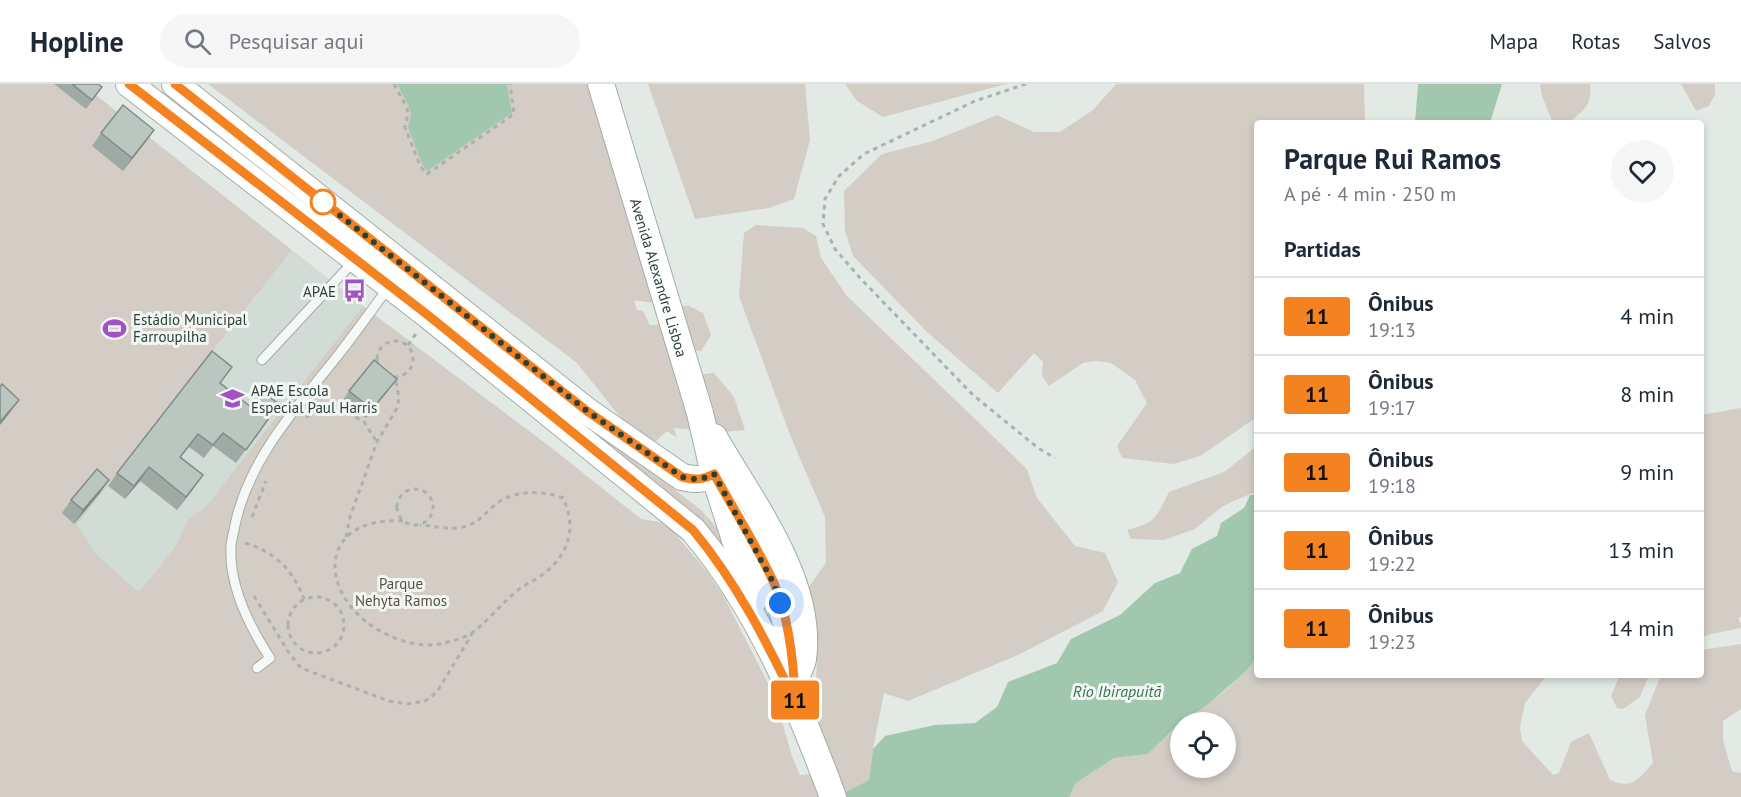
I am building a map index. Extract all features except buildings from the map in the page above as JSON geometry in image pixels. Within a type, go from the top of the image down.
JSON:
[{"type":"main road","points":[[129,84],[356,259],[693,530],[725,570],[795,690]]},
{"type":"main road","points":[[175,84],[587,411],[682,477],[693,480],[705,479],[714,474]]},
{"type":"main road","name":"Avenida Alexandre Lisboa","points":[[601,84],[700,413],[714,474]]},
{"type":"main road","points":[[700,413],[780,547],[802,613],[803,660],[795,690]]},
{"type":"main road","points":[[714,474],[765,638]]},
{"type":"main road","points":[[714,474],[774,584],[786,623],[795,690],[833,797]]},
{"type":"lane","points":[[262,360],[356,259]]},
{"type":"lane","points":[[257,668],[270,658],[246,615],[234,579],[231,547],[238,512],[255,468],[295,408],[339,354],[389,286]]},
{"type":"path","points":[[394,84],[407,108],[405,127],[420,166],[426,174],[514,114],[510,84]]},
{"type":"path","points":[[1026,84],[975,101],[864,154],[839,176],[825,199],[823,224],[835,249],[860,278],[973,395],[1038,448],[1055,458]]},
{"type":"path","points":[[408,345],[417,332]]},
{"type":"path","points":[[397,340],[408,345],[412,350],[413,363],[407,373],[395,377],[389,376],[380,369],[377,358],[381,347],[397,340]]},
{"type":"path","points":[[395,377],[399,398],[397,408],[377,442],[350,517],[345,539],[338,552],[335,568],[336,582],[347,604],[365,622],[379,631],[414,644],[435,645],[472,633]]},
{"type":"path","points":[[305,418],[319,409],[339,408],[364,422],[377,442]]},
{"type":"path","points":[[251,519],[270,472]]},
{"type":"path","points":[[403,521],[397,510],[399,498],[409,489],[421,489],[428,492],[434,508],[430,518],[420,525]]},
{"type":"path","points":[[254,596],[284,646],[301,668],[389,701],[407,704],[424,701],[437,692],[472,633],[518,589],[551,569],[563,555],[568,541],[570,523],[568,508],[563,498],[551,493],[517,495],[505,499],[478,521],[464,527],[452,529],[409,524],[403,521],[378,521],[356,530],[345,539]]},
{"type":"path","points":[[245,550],[247,535]]},
{"type":"path","points":[[245,543],[268,551],[280,560],[290,570],[304,599]]},
{"type":"path","points":[[321,597],[330,600],[340,609],[345,622],[344,632],[334,647],[326,652],[308,652],[299,648],[292,641],[288,623],[290,614],[295,606],[304,599],[321,597]]},
{"type":"path","points":[[340,609],[347,604]]},
{"type":"path","points":[[284,646],[292,641]]},
{"type":"shaded area","name":"APAE Escola Especial Paul Harris","points":[[292,250],[363,306],[139,593],[68,537]]},
{"type":"green space","name":"Parque Nehyta Ramos","points":[[0,84],[82,84],[292,250],[77,525],[96,554],[137,591],[141,590],[177,544],[188,520],[204,509],[363,306],[553,449],[641,519],[660,522],[673,531],[723,595],[774,695],[800,775],[815,774],[823,740],[815,703],[818,634],[808,588],[826,563],[825,517],[790,435],[739,296],[744,233],[756,225],[803,228],[816,236],[821,258],[847,296],[1027,469],[1037,498],[1075,546],[1105,553],[1118,582],[1103,611],[1018,655],[908,701],[884,693],[869,780],[845,792],[826,797],[0,797]]},
{"type":"green space","points":[[208,84],[601,84],[666,305],[634,300],[637,310],[643,311],[650,325],[657,325],[664,313],[687,305],[703,313],[711,335],[701,351],[682,350],[694,375],[714,373],[734,397],[745,430],[725,432],[674,428],[677,438],[667,431],[656,441],[640,442],[577,363]]},
{"type":"green space","points":[[648,84],[805,84],[810,140],[794,199],[769,208],[695,219]]},
{"type":"green space","points":[[845,84],[1006,84],[883,117],[857,101]]},
{"type":"green space","points":[[1116,84],[1364,84],[1365,120],[1254,120],[1254,419],[1200,456],[1174,464],[1122,458],[1117,446],[1147,403],[1135,380],[1111,363],[1096,361],[1083,363],[1049,386],[1042,376],[1043,362],[1034,353],[998,393],[927,332],[853,256],[845,231],[844,191],[882,154],[933,141],[997,115],[1034,132],[1060,132],[1093,110]]},
{"type":"green space","points":[[1540,84],[1590,84],[1590,98],[1586,107],[1572,120],[1552,120],[1542,96]]},
{"type":"green space","points":[[1681,84],[1715,84],[1715,94],[1709,106],[1696,111]]},
{"type":"green space","points":[[357,240],[701,510],[716,527],[737,563]]},
{"type":"green space","points":[[1741,408],[1741,616],[1738,619],[1741,628],[1704,637],[1704,414]]},
{"type":"green space","points":[[1254,448],[1254,492],[1223,506],[1195,529],[1164,540],[1131,539],[1127,530],[1144,525],[1154,518],[1169,492],[1224,472]]},
{"type":"green space","points":[[1741,644],[1741,709],[1723,721],[1723,740],[1732,771],[1741,773],[1741,797],[1069,797],[1076,783],[1114,758],[1148,754],[1170,733],[1170,778],[1236,778],[1236,712],[1197,712],[1232,684],[1254,661],[1254,678],[1545,678],[1525,703],[1520,728],[1522,741],[1553,775],[1559,773],[1571,742],[1589,733],[1610,780],[1624,784],[1639,778],[1653,763],[1645,715],[1660,678],[1704,678],[1704,650]]},
{"type":"green space","points":[[1619,678],[1648,678],[1640,697],[1623,709],[1617,708],[1611,696]]},
{"type":"water","points":[[397,84],[507,84],[512,113],[427,171],[422,164],[408,127],[411,114],[409,107]]},
{"type":"water","points":[[1418,84],[1502,84],[1491,120],[1415,120]]},
{"type":"water","name":"Rio Ibirapuitã","points":[[1250,495],[1254,495],[1254,661],[1246,671],[1197,712],[1170,712],[1170,733],[1148,754],[1114,758],[1076,783],[1069,797],[826,797],[845,792],[869,780],[873,749],[885,736],[935,725],[975,723],[997,707],[1008,682],[1057,663],[1071,639],[1120,615],[1155,583],[1180,573],[1192,549],[1217,536],[1221,523],[1244,508]]},
{"type":"bus line","name":"11","points":[[129,84],[429,316],[693,530],[717,559],[735,586],[765,638],[795,701],[795,680],[786,623],[774,584],[714,474],[705,479],[693,480],[682,477],[587,411],[175,84]]},
{"type":"place","name":"APAE","points":[[354,291]]},
{"type":"place","name":"Estádio Municipal Farroupilha","points":[[115,328]]},
{"type":"place","name":"APAE Escola Especial Paul Harris","points":[[233,399]]},
{"type":"route","points":[[323,202],[587,411],[682,477],[693,480],[705,479],[714,474],[774,584],[780,603]]}]
